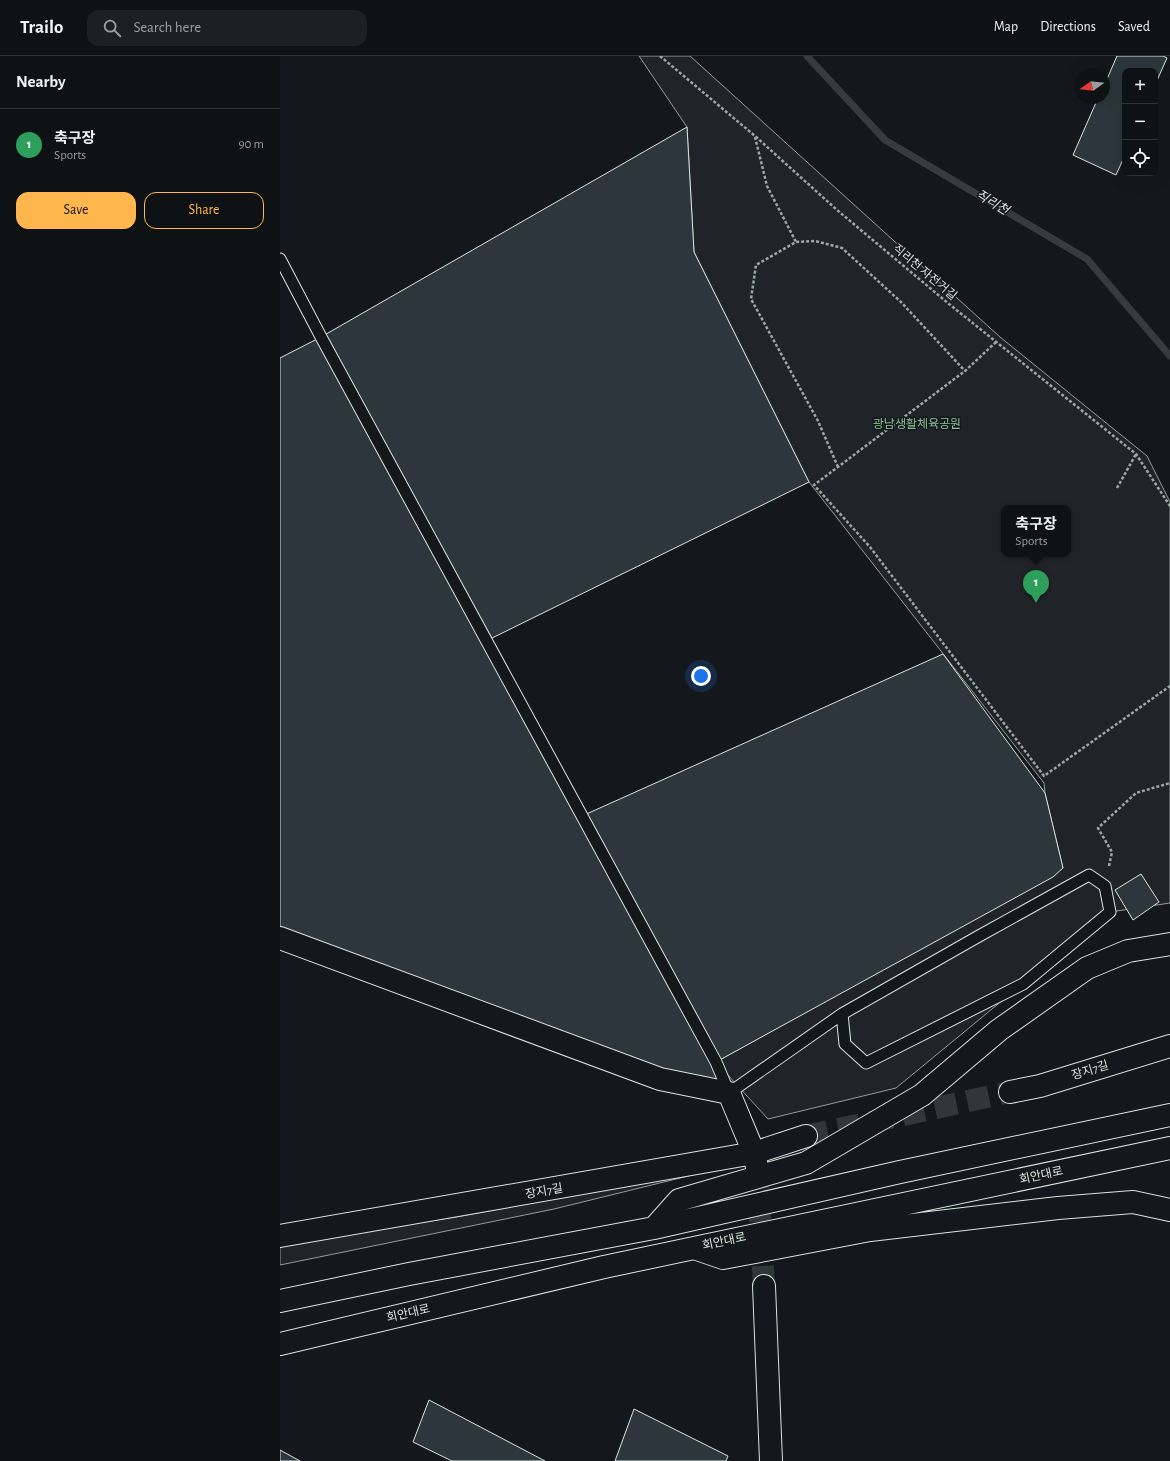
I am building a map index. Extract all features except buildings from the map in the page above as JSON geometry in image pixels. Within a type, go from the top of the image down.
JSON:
[{"type":"main road","points":[[280,938],[660,1079],[729,1093],[756,1160]]},
{"type":"main road","points":[[654,1228],[678,1200],[806,1163],[922,1095],[999,1030],[1087,968],[1128,951],[1170,944]]},
{"type":"main road","name":"장지7길","points":[[1010,1092],[1040,1086],[1170,1046]]},
{"type":"main road","points":[[280,1301],[409,1274],[654,1228],[908,1170],[1170,1115]]},
{"type":"main road","name":"장지7길","points":[[280,1236],[756,1160],[806,1136]]},
{"type":"main road","name":"회안대로","points":[[280,1344],[604,1266],[1170,1148]]},
{"type":"main road","points":[[692,1248],[723,1258],[870,1230],[1058,1208],[1133,1202],[1170,1210]]},
{"type":"main road","points":[[280,1286],[409,1274]]},
{"type":"main road","points":[[764,1286],[771,1461]]},
{"type":"lane","points":[[280,259],[716,1062],[729,1093],[842,1014],[999,924],[1089,875],[1105,886],[1110,912],[1023,984],[866,1063],[845,1044],[842,1014]]},
{"type":"path","name":"직리천 자전거길","points":[[660,56],[755,136],[837,210],[949,304],[1136,454],[1170,506]]},
{"type":"path","points":[[755,136],[767,186],[796,242]]},
{"type":"path","points":[[838,467],[818,421],[751,298],[756,265],[796,242],[815,241],[842,248],[901,302],[965,371]]},
{"type":"path","points":[[996,342],[965,371],[814,485],[870,547],[1044,776],[1170,686]]},
{"type":"path","points":[[1117,488],[1136,454]]},
{"type":"path","points":[[1105,886],[1112,852],[1098,828],[1136,793],[1170,783]]},
{"type":"green space","name":"광남생활체육공원","points":[[639,56],[690,56],[1000,337],[1147,456],[1170,502],[1170,903],[1110,912],[896,1088],[768,1119],[716,1062],[1063,868],[1045,793],[1044,783],[809,482],[694,252],[687,127]]},
{"type":"green space","points":[[725,1167],[554,1209],[280,1265],[280,1245],[462,1216]]},
{"type":"waterway","name":"직리천","points":[[807,56],[885,140],[1087,259],[1170,356]]},
{"type":"tunnel","points":[[806,1136],[1010,1092]]},
{"type":"tunnel","points":[[757,1167],[764,1286]]},
{"type":"place","name":"축구장","points":[[1036,603]]}]
